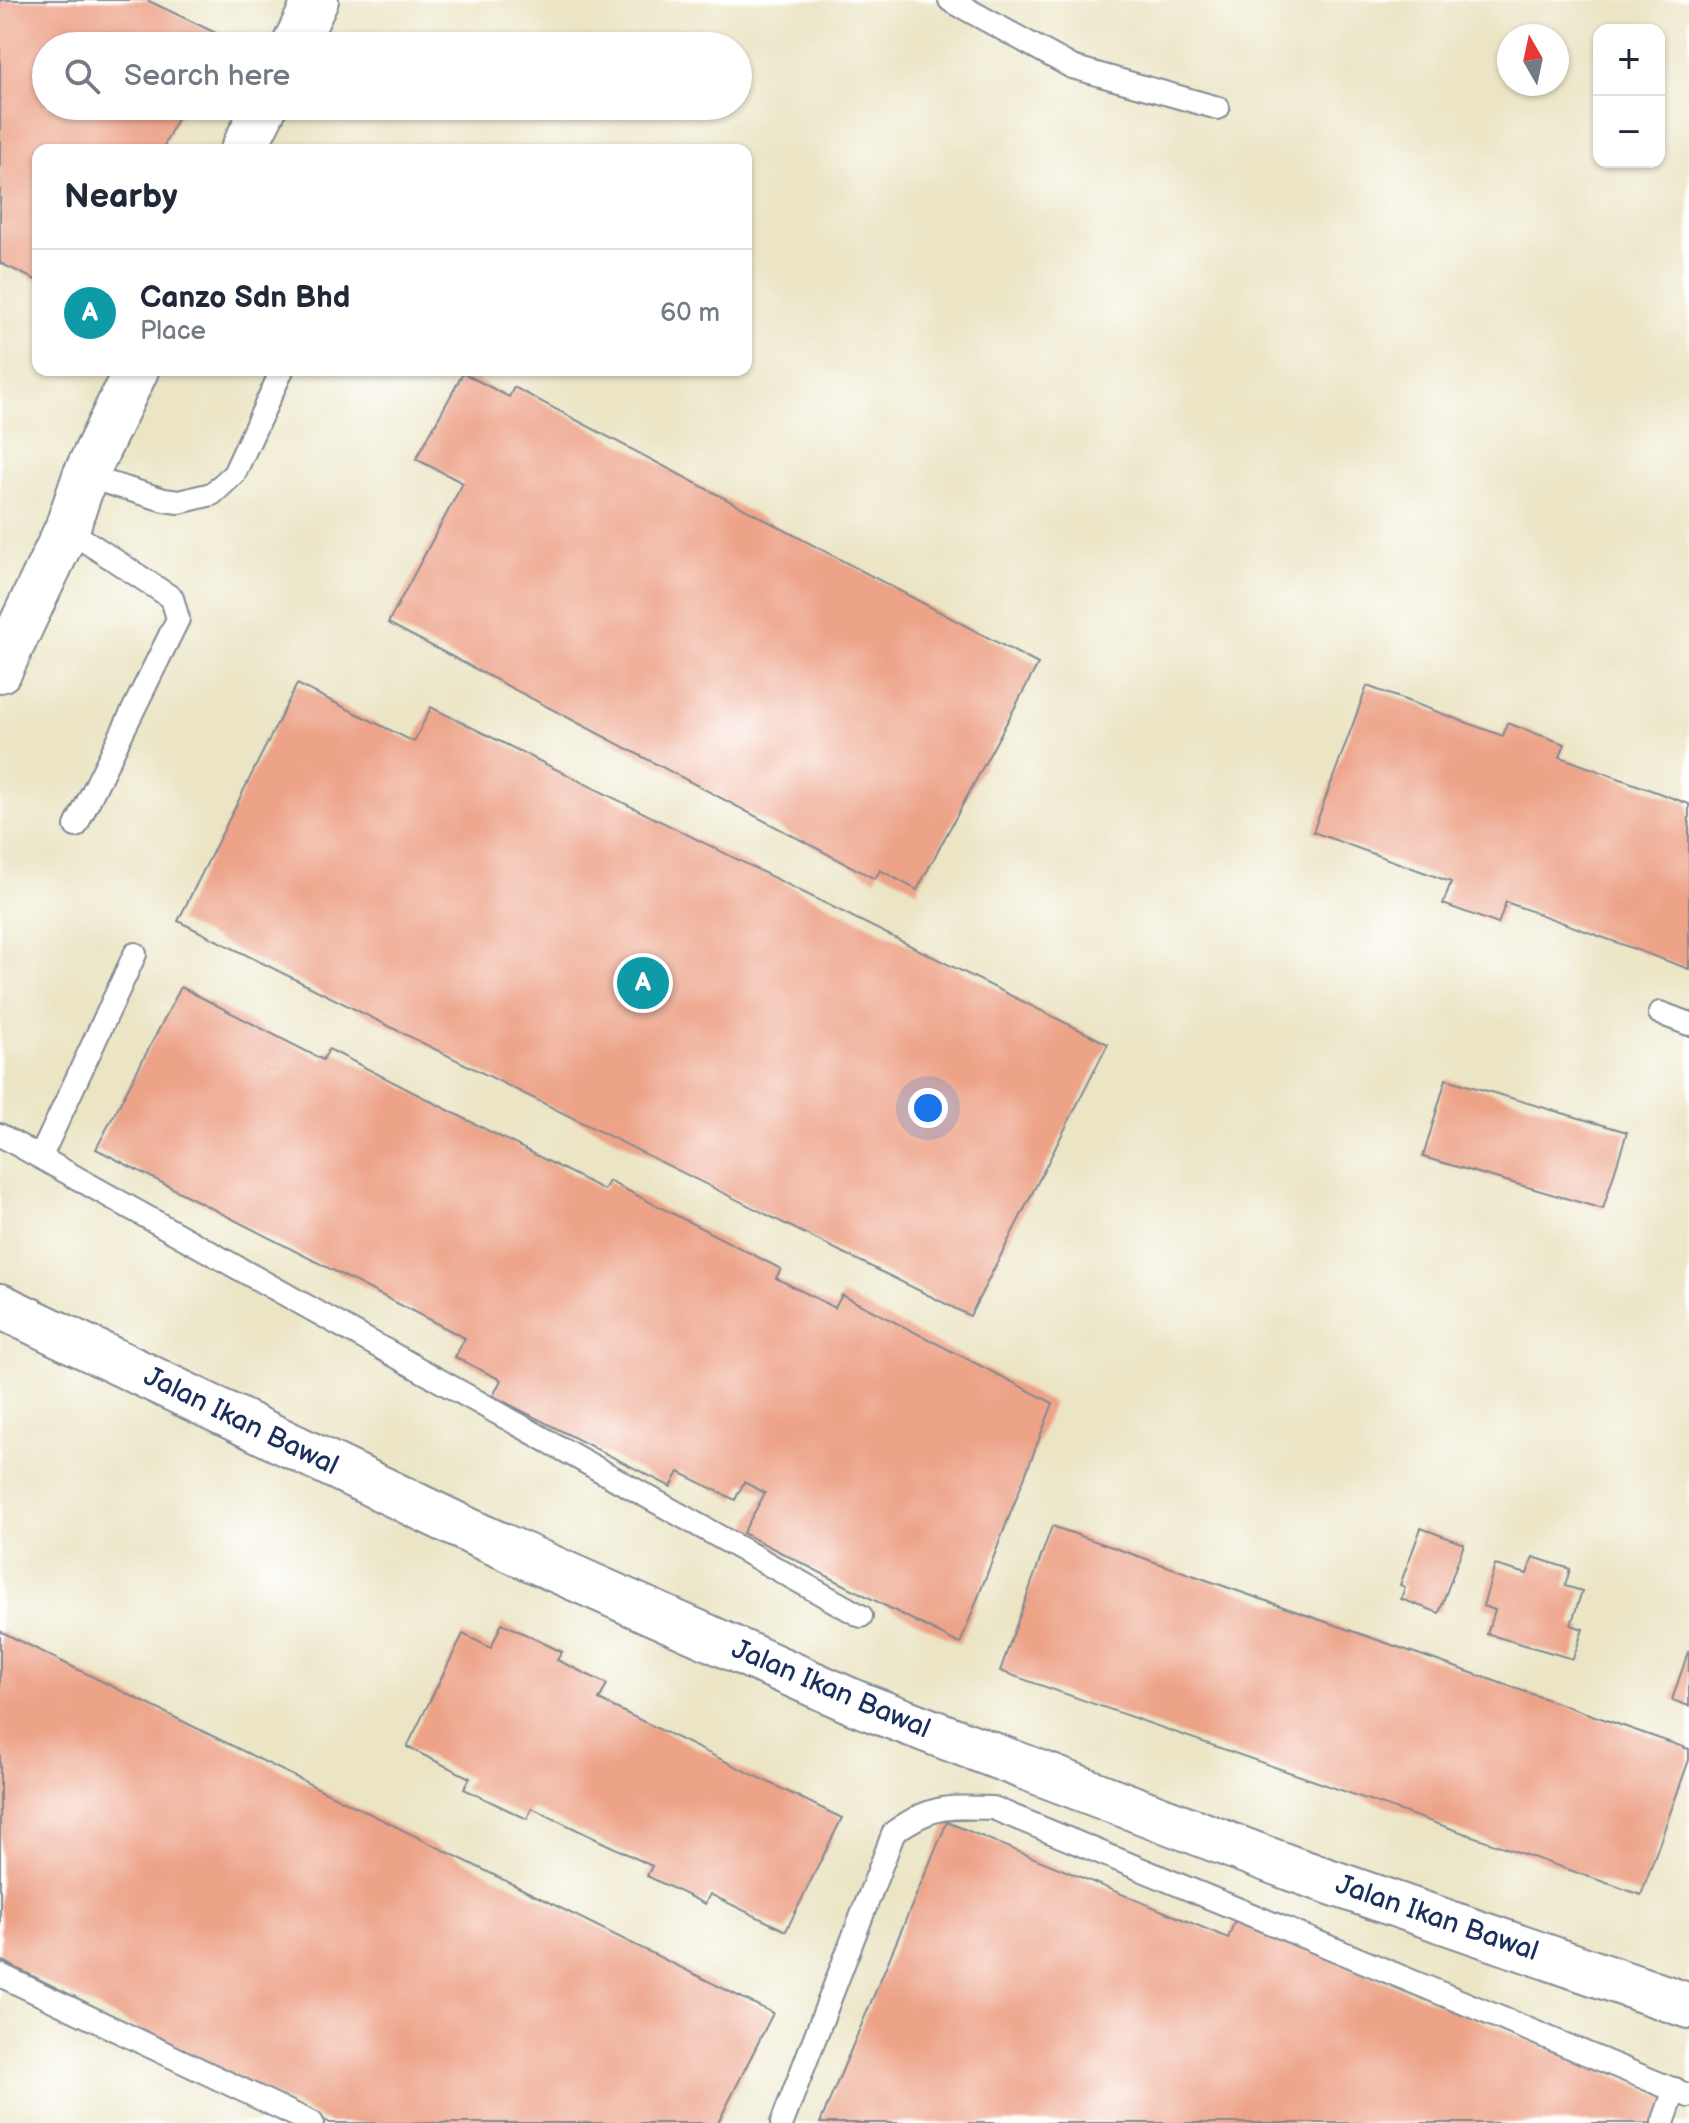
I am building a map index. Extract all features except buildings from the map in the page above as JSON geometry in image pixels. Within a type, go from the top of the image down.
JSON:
[{"type":"street","points":[[301,32],[316,0]]},
{"type":"street","points":[[246,144],[258,120]]},
{"type":"street","points":[[0,670],[67,529],[85,476],[133,376]]},
{"type":"street","name":"Jalan Ikan Bawal","points":[[0,1306],[480,1536],[856,1703],[1293,1869],[1689,2006]]},
{"type":"lane","points":[[950,0],[1072,67],[1218,108]]},
{"type":"lane","points":[[85,476],[164,500],[179,502],[212,494],[234,474],[279,376]]},
{"type":"lane","points":[[67,529],[172,598],[178,619],[76,826]]},
{"type":"lane","points":[[41,1156],[135,954]]},
{"type":"lane","points":[[1660,1013],[1689,1024]]},
{"type":"lane","points":[[0,1135],[861,1616]]},
{"type":"lane","points":[[782,2123],[894,1832],[923,1811],[965,1807],[993,1808],[1007,1813],[1682,2093],[1663,2123]]},
{"type":"lane","points":[[0,1975],[312,2123]]},
{"type":"place","name":"Canzo Sdn Bhd","points":[[643,983]]}]
